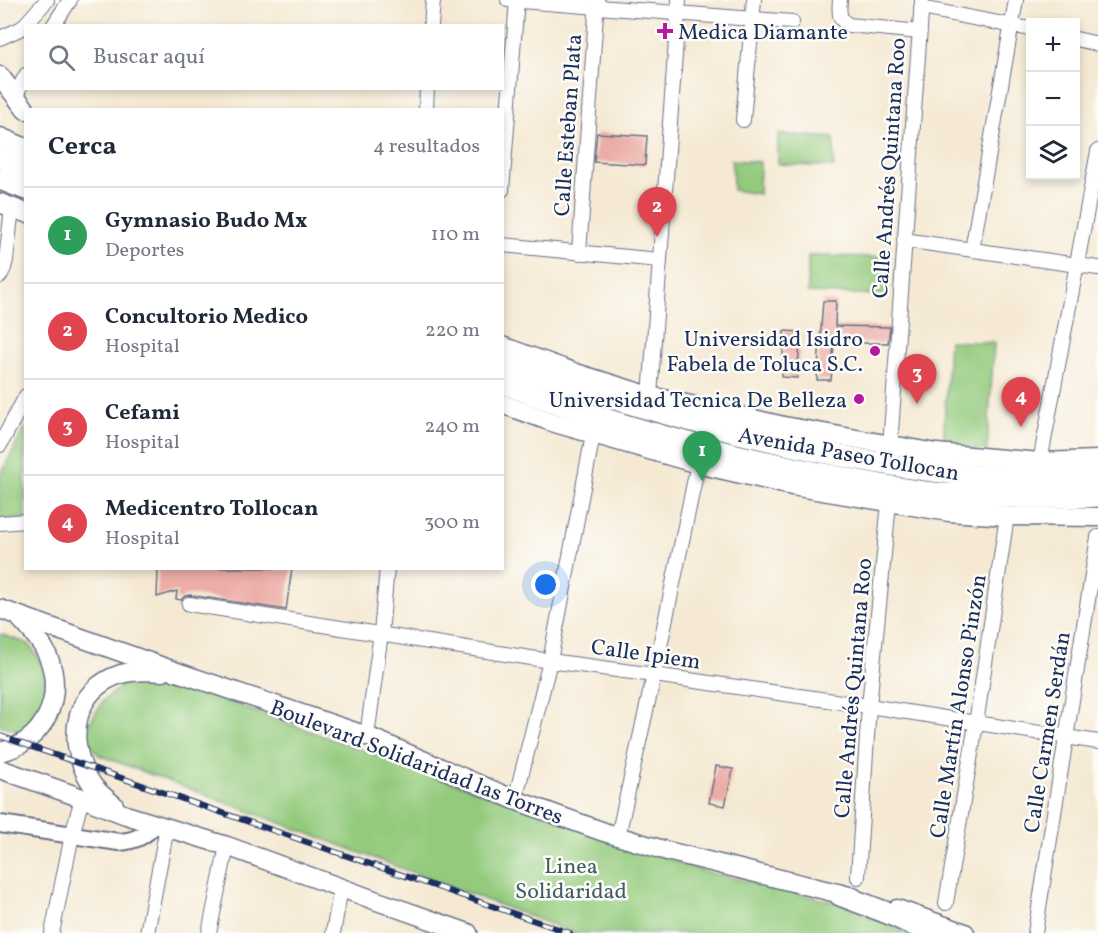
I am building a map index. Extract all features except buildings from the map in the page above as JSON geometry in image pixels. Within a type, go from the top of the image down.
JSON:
[{"type":"highway","name":"Avenida Paseo Tollocan","points":[[504,363],[656,412],[840,456],[966,476],[1022,479],[1098,477]]},
{"type":"highway","name":"Avenida Paseo Tollocan","points":[[504,384],[534,396],[654,435],[760,461],[876,484],[943,494],[1077,498],[1098,496]]},
{"type":"highway","name":"Boulevard Solidaridad las Torres","points":[[840,895],[931,933]]},
{"type":"main road","points":[[0,76],[20,103]]},
{"type":"main road","points":[[0,138],[15,170]]},
{"type":"main road","name":"Avenida Paseo Tollocan","points":[[504,347],[576,373],[650,396],[784,426],[936,453],[1040,462],[1098,460]]},
{"type":"main road","name":"Avenida Paseo Tollocan","points":[[504,405],[593,435],[698,464],[792,486],[949,512],[1007,516],[1098,517]]},
{"type":"main road","points":[[0,752],[27,741],[44,722],[54,698],[53,672],[47,654],[42,645],[9,612]]},
{"type":"main road","name":"Boulevard Solidaridad las Torres","points":[[9,612],[367,736],[515,800],[618,836],[675,853],[901,910],[965,933]]},
{"type":"main road","points":[[126,815],[101,794],[88,777],[78,747],[76,727],[78,714],[88,695],[97,687],[121,675],[156,671],[177,672]]},
{"type":"main road","points":[[0,769],[126,815],[227,846],[464,932]]},
{"type":"street","points":[[35,0],[35,20]]},
{"type":"street","points":[[35,20],[49,0],[61,13]]},
{"type":"street","points":[[54,24],[70,0]]},
{"type":"street","points":[[431,24],[433,0]]},
{"type":"street","points":[[508,0],[678,6],[792,22]]},
{"type":"street","points":[[504,165],[517,0]]},
{"type":"street","points":[[743,120],[754,0]]},
{"type":"street","points":[[840,0],[840,17],[849,25],[920,32]]},
{"type":"street","points":[[972,250],[1017,0]]},
{"type":"street","name":"Calle Esteban Plata","points":[[579,253],[596,3]]},
{"type":"street","points":[[921,4],[1026,28]]},
{"type":"street","name":"Calle Andrés Quintana Roo","points":[[890,446],[921,4]]},
{"type":"street","points":[[650,396],[678,6]]},
{"type":"street","points":[[1,36],[24,27]]},
{"type":"street","points":[[1080,40],[1098,44]]},
{"type":"street","points":[[20,103],[24,84]]},
{"type":"street","points":[[426,108],[428,90]]},
{"type":"street","points":[[1040,462],[1098,151]]},
{"type":"street","points":[[0,276],[6,260],[12,208]]},
{"type":"street","points":[[904,240],[1098,268]]},
{"type":"street","points":[[504,245],[659,261]]},
{"type":"street","points":[[0,445],[24,400]]},
{"type":"street","points":[[515,800],[549,661],[593,435]]},
{"type":"street","points":[[618,836],[698,464]]},
{"type":"street","name":"Calle Andrés Quintana Roo","points":[[858,877],[869,706],[889,503]]},
{"type":"street","name":"Calle Martín Alonso Pinzón","points":[[946,903],[1007,516]]},
{"type":"street","points":[[0,523],[24,520]]},
{"type":"street","name":"Calle Carmen Serdán","points":[[1035,933],[1098,537]]},
{"type":"street","points":[[367,736],[387,570]]},
{"type":"street","name":"Calle Ipiem","points":[[189,604],[549,661],[869,706],[1098,742]]},
{"type":"street","points":[[52,933],[82,798]]},
{"type":"street","points":[[0,824],[119,842],[143,836],[161,826]]},
{"type":"street","points":[[147,933],[161,826]]},
{"type":"street","points":[[209,933],[227,846]]},
{"type":"street","points":[[333,933],[341,888]]},
{"type":"green space","points":[[778,134],[834,138],[834,167],[778,164]]},
{"type":"green space","points":[[732,160],[760,162],[759,194],[733,190]]},
{"type":"green space","points":[[808,256],[889,257],[888,295],[808,293]]},
{"type":"green space","points":[[949,341],[994,343],[987,450],[943,447]]},
{"type":"green space","points":[[24,429],[24,518],[0,521],[0,476]]},
{"type":"green space","points":[[0,634],[29,644],[43,665],[47,696],[39,717],[23,732],[0,725]]},
{"type":"green space","name":"Linea Solidaridad","points":[[128,680],[157,681],[189,688],[703,871],[843,904],[910,933],[574,933],[99,755],[88,742],[89,724],[103,701]]},
{"type":"railway","points":[[0,736],[570,933]]},
{"type":"place","name":"Medica Diamante","points":[[665,31]]},
{"type":"place","name":"Concultorio Medico","points":[[657,237]]},
{"type":"place","name":"Universidad Isidro Fabela de Toluca S.C.","points":[[875,351]]},
{"type":"place","name":"Universidad Tecnica De Belleza","points":[[859,399]]},
{"type":"place","name":"Cefami","points":[[917,404]]},
{"type":"place","name":"Medicentro Tollocan","points":[[1021,427]]},
{"type":"place","name":"Gymnasio Budo Mx","points":[[702,481]]}]
